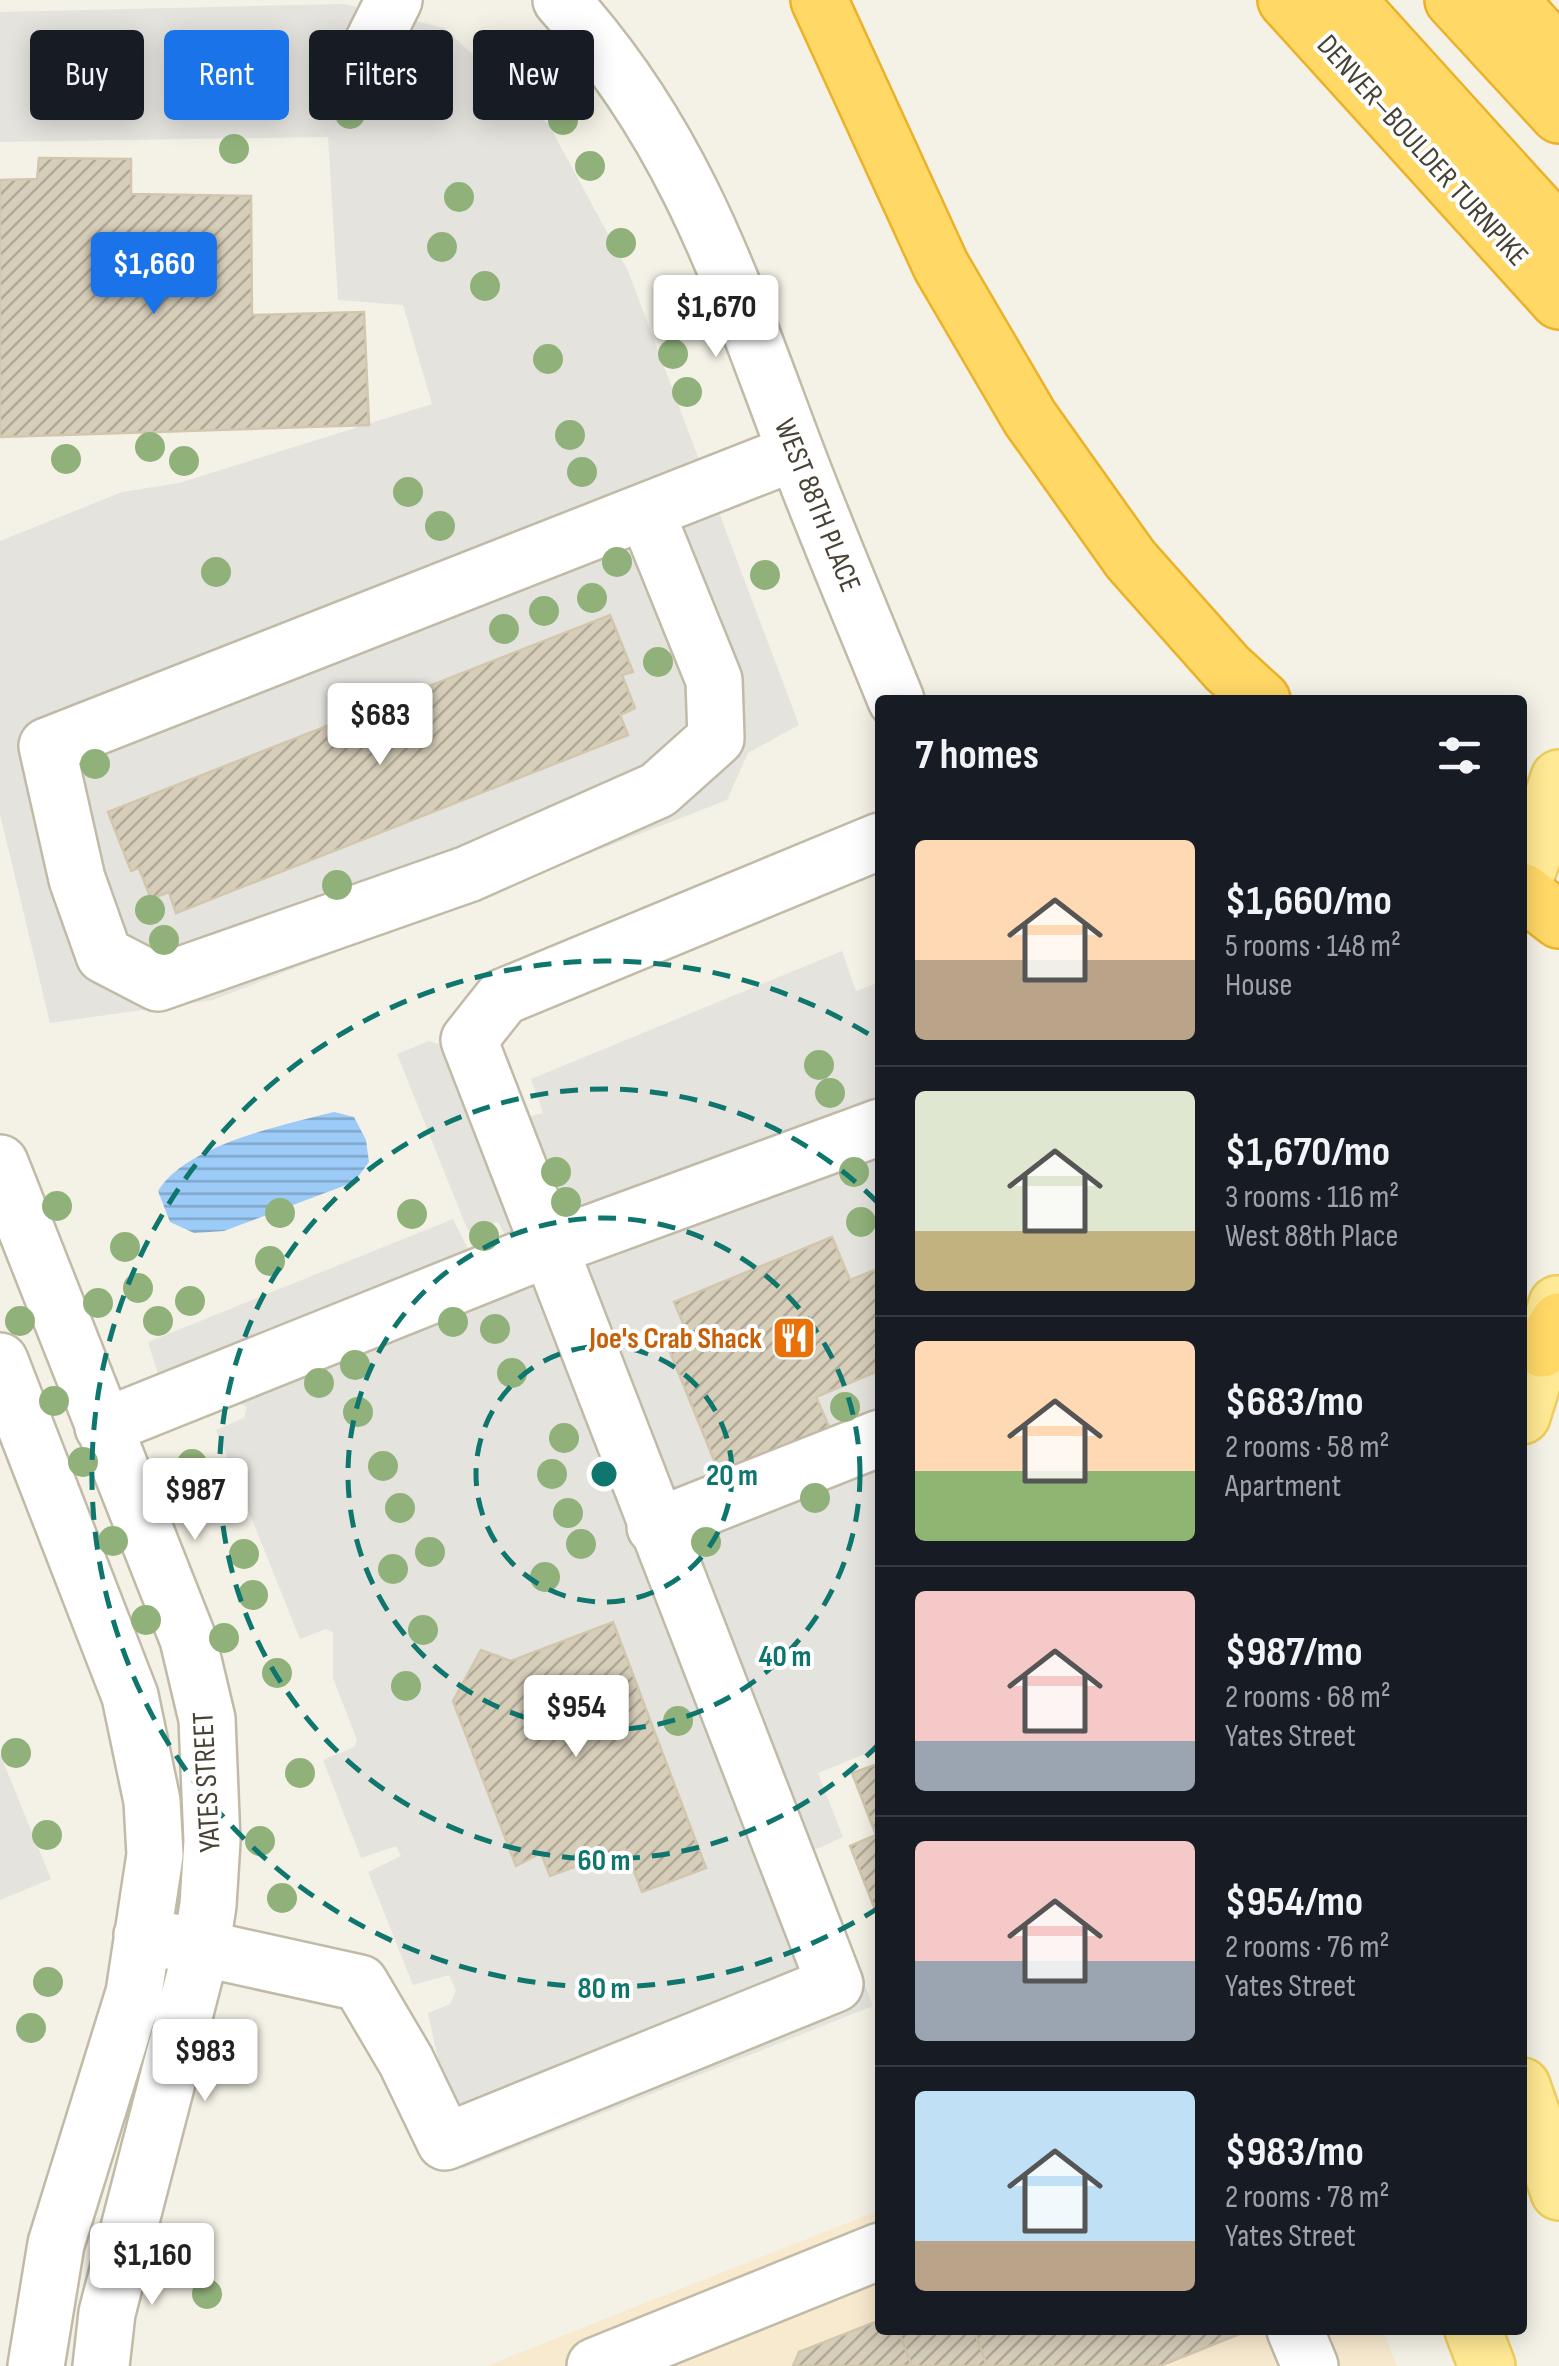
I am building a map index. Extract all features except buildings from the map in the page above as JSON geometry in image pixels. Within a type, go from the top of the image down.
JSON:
[{"type":"highway","points":[[819,0],[941,266],[1030,418],[1131,560],[1252,695]]},
{"type":"highway","name":"DENVER–BOULDER TURNPIKE","points":[[1286,0],[1559,301]]},
{"type":"highway","points":[[1347,0],[1559,234]]},
{"type":"highway","points":[[1453,0],[1559,115]]},
{"type":"highway","points":[[1509,0],[1559,55]]},
{"type":"highway","points":[[1527,893],[1559,920]]},
{"type":"main road","points":[[1527,874],[1559,778]]},
{"type":"main road","points":[[1527,1402],[1551,1335],[1559,1297]]},
{"type":"main road","points":[[1527,2100],[1559,2192]]},
{"type":"main road","points":[[1475,2335],[1487,2366]]},
{"type":"street","points":[[379,30],[394,0]]},
{"type":"street","name":"WEST 88TH PLACE","points":[[561,0],[602,45],[649,114],[713,232],[894,695]]},
{"type":"street","points":[[646,512],[714,680],[716,738],[658,790],[468,874],[158,982],[104,955],[77,880],[48,746],[796,452]]},
{"type":"street","points":[[142,1935],[360,1983],[406,2061],[444,2142],[835,1984],[469,1040],[503,997],[875,842]]},
{"type":"street","points":[[102,1428],[547,1249],[875,1129]]},
{"type":"street","name":"YATES STREET","points":[[0,1163],[188,1638],[206,1718],[212,1841],[201,1951],[107,2313],[102,2366]]},
{"type":"street","name":"YATES STREET","points":[[0,1361],[130,1696],[153,1819],[155,1856],[134,1993],[56,2244],[36,2366]]},
{"type":"street","points":[[655,1527],[875,1440]]},
{"type":"street","points":[[595,2366],[875,2254]]},
{"type":"street","points":[[1297,2335],[1310,2366]]},
{"type":"shaded area","points":[[344,4],[446,30],[309,30],[309,120],[453,120],[453,36],[473,55],[473,120],[544,120],[549,125],[628,271],[799,725],[748,753],[727,800],[213,1000],[50,1023],[0,814],[0,541],[122,492],[179,483],[432,404],[403,305],[338,300],[328,137],[0,142],[0,12]]},
{"type":"shaded area","points":[[842,951],[856,991],[875,984],[875,1750],[818,1773],[843,1837],[812,1851],[873,2006],[462,2169],[428,2013],[450,2004],[456,1991],[449,1975],[413,1985],[368,1872],[401,1856],[396,1846],[361,1858],[323,1760],[354,1747],[357,1740],[333,1678],[333,1632],[326,1629],[300,1639],[216,1430],[244,1418],[247,1407],[241,1404],[150,1438],[129,1389],[159,1377],[148,1342],[453,1219],[470,1253],[506,1236],[498,1222],[468,1231],[397,1054],[429,1041],[512,1070],[528,1117],[543,1113],[531,1079]]},
{"type":"shaded area","points":[[0,1754],[51,1879],[0,1900]]},
{"type":"shaded area","points":[[875,2212],[875,2335],[1385,2335],[1397,2366],[486,2366]]},
{"type":"water","points":[[334,1112],[354,1117],[366,1140],[369,1162],[354,1182],[224,1231],[194,1233],[170,1222],[158,1191],[190,1161],[237,1139]]},
{"type":"place","name":"Joe's Crab Shack","points":[[794,1338]]}]
